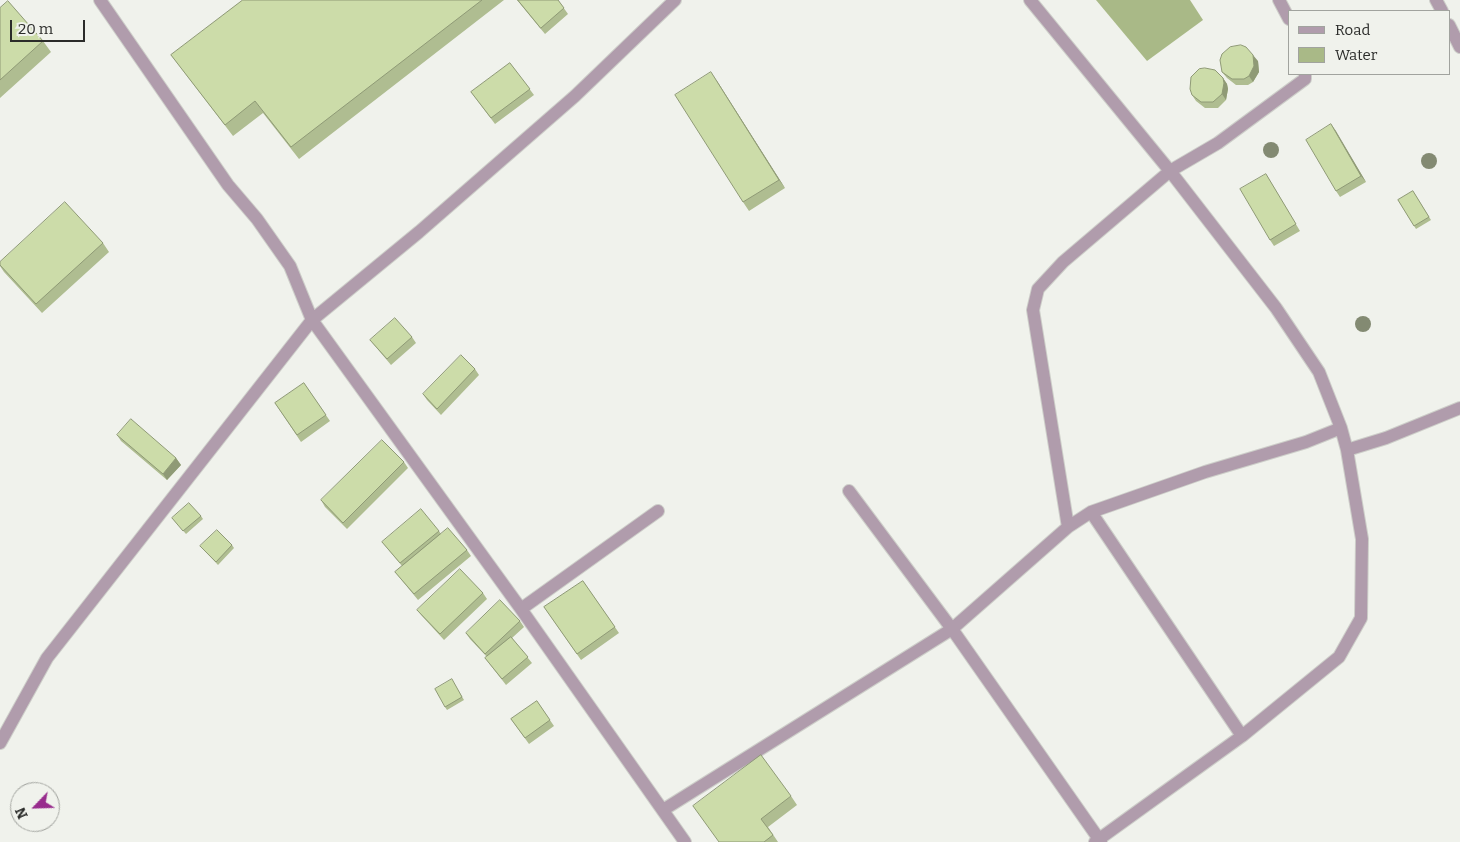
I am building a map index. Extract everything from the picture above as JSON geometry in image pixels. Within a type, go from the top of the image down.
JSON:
[{"type":"street","points":[[100,0],[228,185],[257,219],[290,266],[312,320],[522,609],[685,842]]},
{"type":"street","points":[[0,743],[47,658],[312,320],[418,232],[575,96],[674,0]]},
{"type":"street","points":[[849,491],[952,629],[1098,841],[1242,736],[1339,657],[1361,618],[1362,539],[1348,450],[1319,372],[1282,316],[1170,171],[1030,0]]},
{"type":"street","points":[[1279,0],[1288,16]]},
{"type":"street","points":[[1450,27],[1460,47]]},
{"type":"street","points":[[1068,527],[1034,310],[1038,289],[1063,262],[1170,171],[1218,143],[1305,79],[1305,75]]},
{"type":"street","points":[[1348,450],[1386,438],[1460,408]]},
{"type":"street","points":[[663,810],[952,629],[1068,527],[1091,512],[1204,472],[1306,442],[1341,428]]},
{"type":"street","points":[[522,609],[658,511]]},
{"type":"street","points":[[1091,512],[1242,736]]},
{"type":"water","points":[[1096,0],[1190,0],[1203,20],[1147,61]]},
{"type":"building","points":[[243,0],[482,0],[291,147],[255,101],[225,125],[171,55]]},
{"type":"building","points":[[518,0],[558,0],[564,8],[541,28]]},
{"type":"building","points":[[8,1],[43,41],[0,80],[0,8]]},
{"type":"building","points":[[1241,45],[1246,47],[1253,55],[1254,66],[1249,76],[1244,79],[1232,79],[1222,72],[1220,60],[1222,54],[1230,47]]},
{"type":"building","points":[[510,63],[530,89],[491,118],[471,92]]},
{"type":"building","points":[[1199,69],[1215,70],[1223,78],[1222,94],[1213,102],[1201,102],[1192,95],[1190,89],[1191,77]]},
{"type":"building","points":[[711,72],[779,180],[743,202],[675,95]]},
{"type":"building","points":[[1331,124],[1361,176],[1336,191],[1306,140]]},
{"type":"building","points":[[1266,174],[1296,224],[1270,240],[1240,189]]},
{"type":"building","points":[[1413,191],[1429,217],[1414,226],[1398,200]]},
{"type":"building","points":[[65,202],[103,243],[36,304],[0,265],[0,262]]},
{"type":"building","points":[[395,318],[412,337],[387,359],[370,340]]},
{"type":"building","points":[[461,355],[475,369],[437,409],[423,394]]},
{"type":"building","points":[[304,383],[326,415],[297,435],[275,403]]},
{"type":"building","points":[[131,419],[176,458],[163,474],[117,435]]},
{"type":"building","points":[[382,440],[404,462],[343,523],[321,500]]},
{"type":"building","points":[[189,503],[201,516],[183,531],[172,518]]},
{"type":"building","points":[[421,509],[439,531],[400,563],[382,542]]},
{"type":"building","points":[[448,528],[467,550],[414,594],[395,572]]},
{"type":"building","points":[[217,530],[232,545],[216,562],[200,546]]},
{"type":"building","points":[[460,569],[483,593],[440,634],[417,610]]},
{"type":"building","points":[[583,581],[615,627],[577,654],[544,607]]},
{"type":"building","points":[[500,600],[520,621],[485,654],[466,633]]},
{"type":"building","points":[[511,637],[528,657],[502,679],[485,658]]},
{"type":"building","points":[[452,679],[462,697],[445,707],[435,689]]},
{"type":"building","points":[[537,701],[550,720],[525,738],[511,719]]},
{"type":"building","points":[[761,755],[791,796],[761,819],[773,835],[764,842],[719,842],[693,806]]}]
